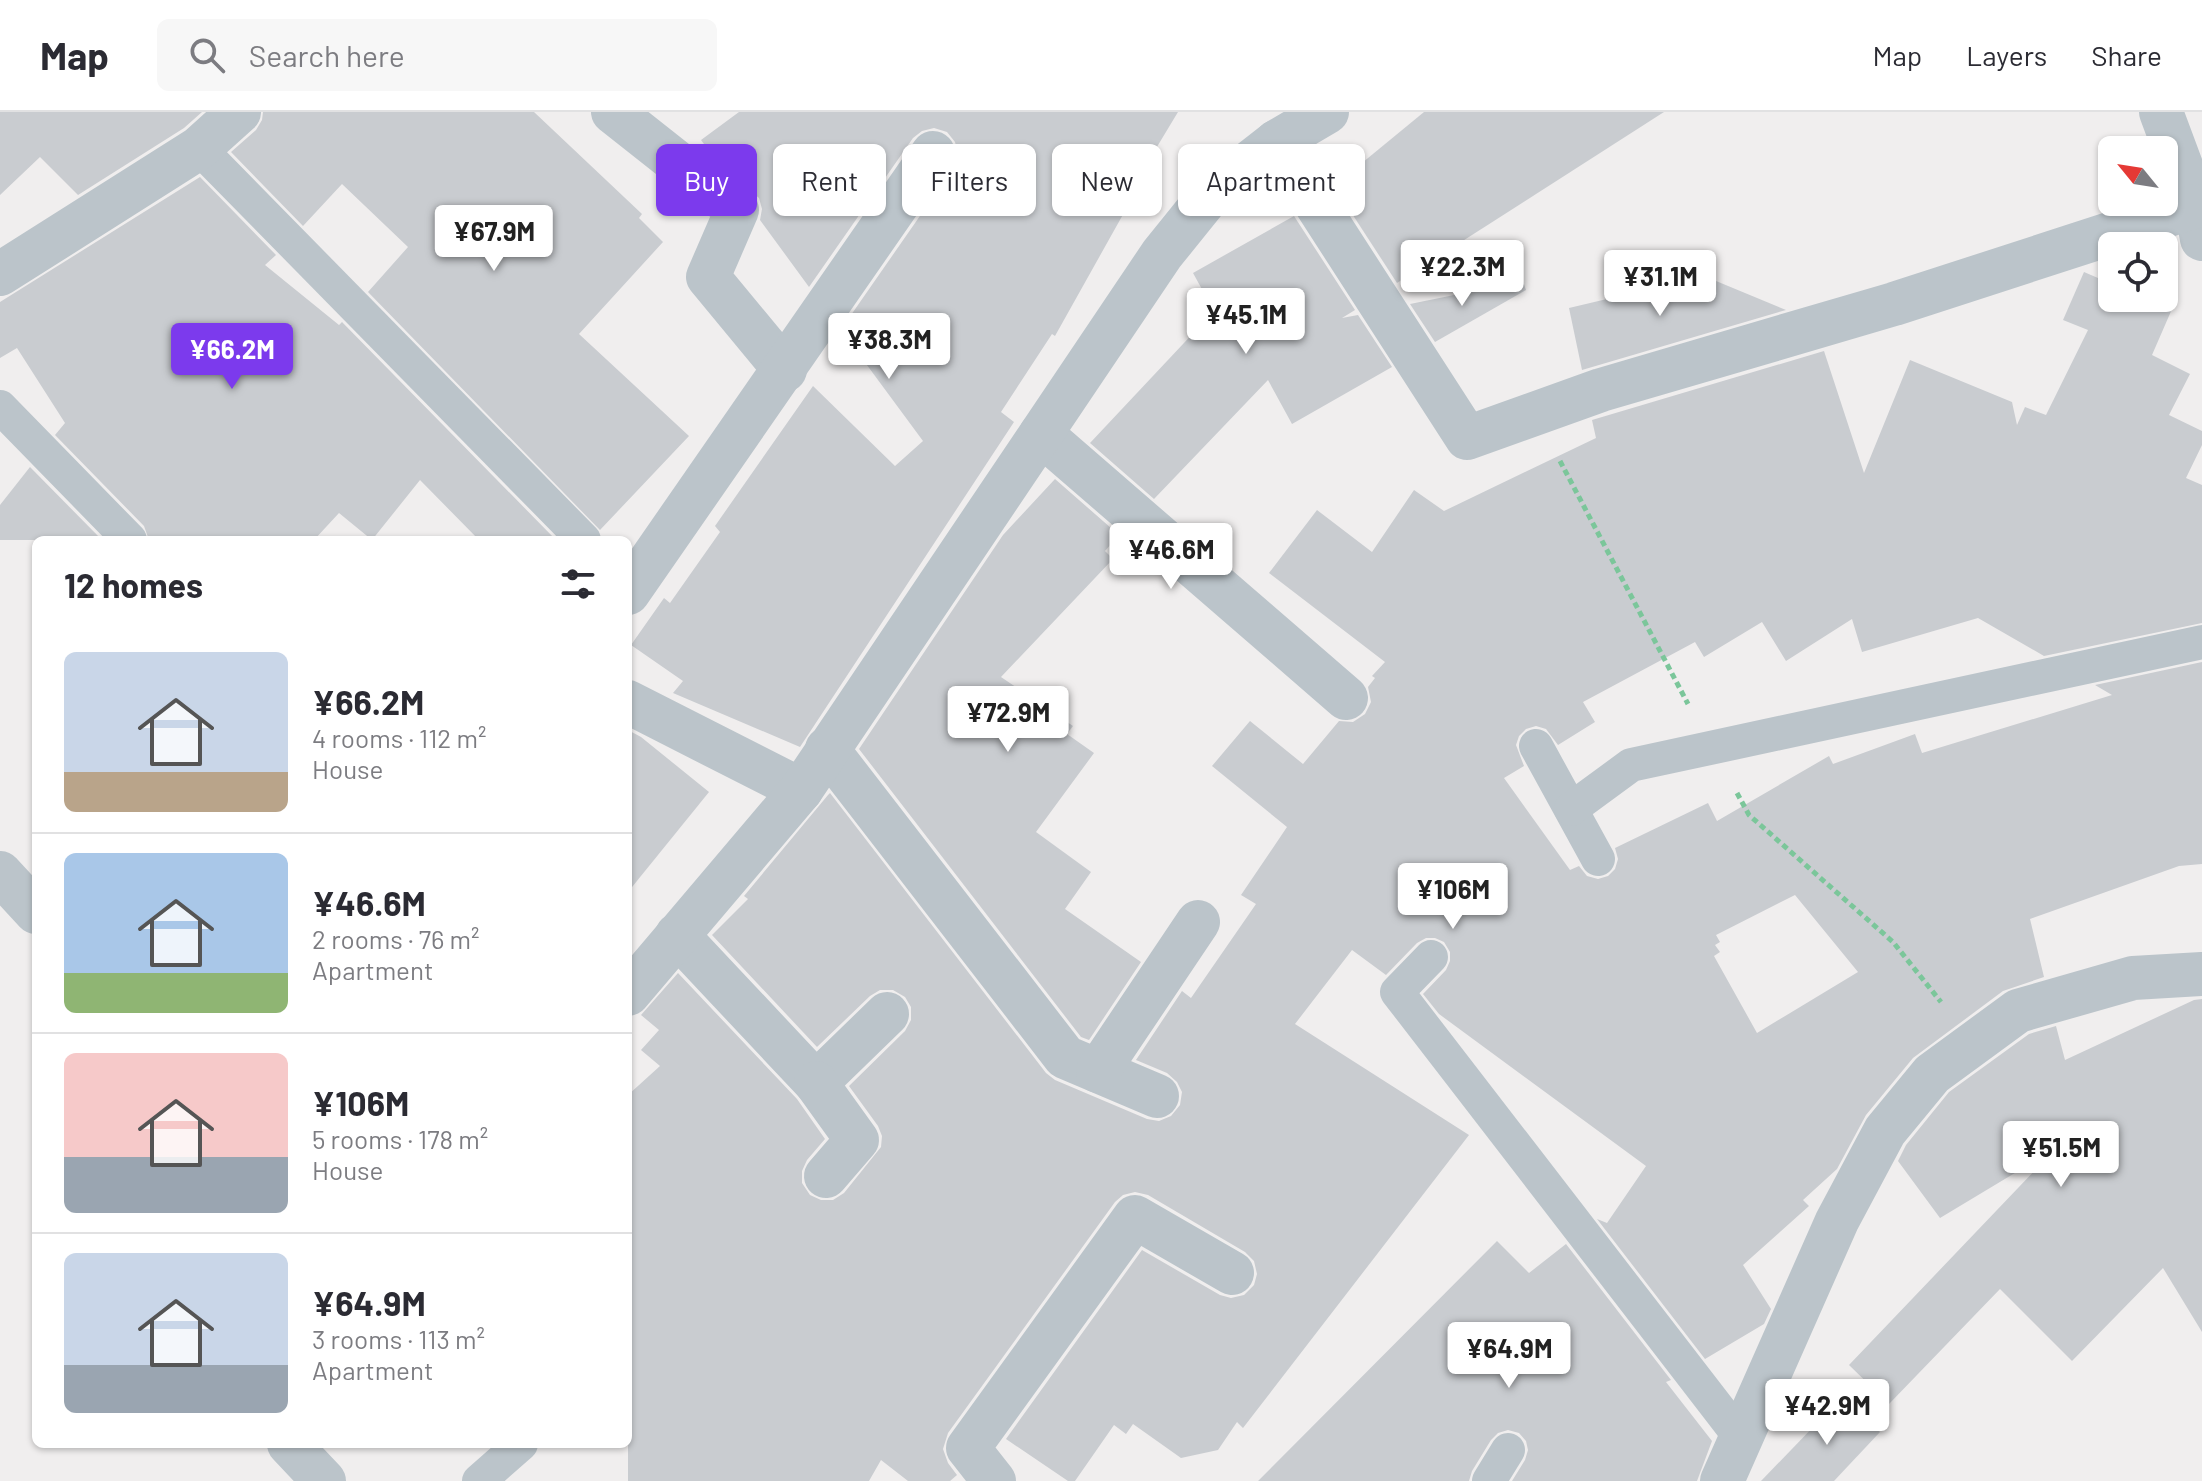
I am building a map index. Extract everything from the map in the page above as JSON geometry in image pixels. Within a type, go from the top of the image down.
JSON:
[{"type":"street","points":[[0,274],[199,148],[239,112]]},
{"type":"street","points":[[613,112],[737,210],[708,277],[785,370]]},
{"type":"street","points":[[632,989],[801,790],[1162,254],[1212,192],[1276,142],[1327,112]]},
{"type":"street","points":[[1276,142],[1467,438],[1601,390],[1894,304],[2199,222],[2161,112]]},
{"type":"street","points":[[632,585],[902,198]]},
{"type":"street","points":[[1041,434],[1346,698]]},
{"type":"street","points":[[632,704],[801,790]]},
{"type":"street","points":[[827,749],[1065,1057],[1157,1096]]},
{"type":"street","points":[[1098,1071],[1198,922]]},
{"type":"street","points":[[677,935],[816,1083],[857,1140],[826,1176]]},
{"type":"street","points":[[1722,1481],[1837,1221],[1885,1131],[1932,1074],[2018,1011],[2133,978],[2202,974]]},
{"type":"street","points":[[816,1083],[887,1014]]},
{"type":"street","points":[[994,1481],[968,1448],[1135,1217],[1232,1273]]},
{"type":"street","points":[[293,1448],[324,1481]]},
{"type":"lane","points":[[199,148],[580,536]]},
{"type":"lane","points":[[0,407],[126,536]]},
{"type":"lane","points":[[1571,809],[1631,765],[2202,642]]},
{"type":"lane","points":[[1536,746],[1598,859]]},
{"type":"lane","points":[[1431,957],[1397,992],[1741,1438]]},
{"type":"lane","points":[[479,1481],[516,1448]]},
{"type":"lane","points":[[1489,1481],[1508,1450]]},
{"type":"building","points":[[0,112],[202,112],[184,128],[78,195],[40,157],[0,195]]},
{"type":"building","points":[[263,112],[534,112],[642,214],[639,218],[663,242],[579,334],[689,436],[600,530],[368,292],[408,247],[342,184],[303,226],[231,152],[256,130]]},
{"type":"building","points":[[739,112],[1178,112],[1159,144],[1052,144],[1052,216],[1122,216],[1055,336],[1052,334],[1001,412],[1014,422],[800,747],[673,693],[683,681],[632,644],[664,598],[670,603],[720,532],[715,526],[813,386],[895,466],[923,441],[847,338],[859,321],[851,315],[920,216],[1036,216],[1036,144],[956,144],[947,132],[934,128],[922,131],[909,144],[902,144],[902,154],[886,177],[886,144],[773,144],[773,216],[859,216],[809,287],[760,220],[762,209],[757,196],[757,144],[704,144],[701,140]]},
{"type":"building","points":[[1424,112],[1664,112],[1397,283],[1353,216],[1365,216],[1365,161]]},
{"type":"building","points":[[200,177],[276,255],[265,265],[339,325],[342,322],[552,536],[475,536],[420,480],[375,536],[367,536],[339,513],[318,536],[148,536],[144,526],[55,435],[65,423],[17,348],[0,358],[0,302]]},
{"type":"building","points":[[1294,216],[1355,310],[1342,318],[1358,315],[1392,367],[1292,424],[1268,380],[1154,499],[1090,443],[1214,311],[1193,273]]},
{"type":"building","points":[[2084,272],[2098,278],[2098,312],[2171,312],[2152,355],[2190,374],[2169,415],[2202,431],[2202,445],[2186,478],[2202,485],[2202,623],[2044,656],[1978,618],[1862,652],[1852,619],[1786,661],[1762,622],[1704,657],[1695,642],[1583,702],[1595,722],[1558,745],[1546,729],[1536,726],[1526,729],[1516,745],[1524,766],[1504,778],[1570,870],[1579,866],[1587,876],[1598,879],[1608,876],[1615,869],[1618,859],[1615,848],[1708,803],[1717,821],[1829,756],[1833,764],[1915,734],[1922,753],[2112,695],[2095,685],[2202,662],[2202,864],[2179,866],[2030,919],[2044,977],[2003,991],[1913,1058],[1866,1115],[1837,1169],[1803,1200],[1809,1206],[1743,1265],[1771,1309],[1764,1324],[1705,1359],[1597,1219],[1607,1223],[1646,1166],[1439,1014],[1423,994],[1446,970],[1450,952],[1444,942],[1426,938],[1417,943],[1386,975],[1352,950],[1295,1024],[1469,1135],[1243,1428],[1237,1422],[1218,1450],[1181,1458],[1133,1424],[1126,1434],[1114,1425],[1075,1481],[1068,1481],[1006,1439],[1142,1250],[1220,1295],[1231,1298],[1244,1295],[1254,1285],[1257,1274],[1254,1261],[1245,1252],[1148,1195],[1135,1192],[1123,1195],[1115,1202],[948,1433],[943,1449],[957,1475],[950,1481],[908,1481],[881,1460],[869,1481],[628,1481],[628,1448],[632,1448],[632,1091],[660,1066],[641,1050],[659,1030],[641,1015],[678,973],[797,1099],[825,1139],[802,1171],[802,1183],[810,1195],[821,1200],[833,1200],[844,1193],[881,1147],[882,1136],[878,1126],[849,1086],[905,1031],[911,1020],[911,1007],[905,997],[893,990],[880,990],[817,1047],[712,935],[748,899],[744,896],[830,793],[1046,1073],[1055,1080],[1147,1119],[1159,1121],[1171,1116],[1180,1105],[1182,1092],[1167,1073],[1136,1060],[1182,991],[1191,998],[1256,904],[1241,895],[1287,827],[1212,766],[1250,721],[1303,764],[1339,721],[1353,722],[1365,714],[1371,702],[1368,687],[1375,678],[1372,676],[1385,662],[1269,573],[1317,510],[1372,552],[1414,490],[1444,511],[1596,438],[1592,420],[1824,351],[1864,473],[1910,360],[2012,402],[2017,425],[2025,407],[2046,415],[2088,330],[2063,320]],"holes":[[[1795,895],[1858,972],[1757,1033],[1714,956],[1720,952],[1715,945],[1720,942],[1716,935]]]},
{"type":"building","points":[[1704,276],[1786,310],[1582,370],[1569,308]]},
{"type":"building","points":[[1523,281],[1526,290],[1435,342],[1410,304]]},
{"type":"building","points":[[30,467],[98,536],[32,536],[32,540],[0,540],[0,505]]},
{"type":"building","points":[[1055,479],[1119,535],[1105,551],[1113,559],[1001,677],[1073,726],[1067,734],[1094,753],[1036,832],[1091,872],[1065,909],[1141,962],[1089,1040],[1081,1037],[859,749],[1003,535]]},
{"type":"building","points":[[632,732],[709,792],[632,887]]},
{"type":"building","points":[[2202,999],[2202,1332],[2163,1268],[2072,1361],[2000,1289],[1889,1404],[1849,1365],[2039,1166],[2035,1161],[1940,1218],[1898,1161],[1906,1145],[1949,1092],[2029,1034],[2056,1026],[2065,1060]]},
{"type":"building","points":[[1497,1241],[1529,1273],[1566,1244],[1671,1380],[1666,1382],[1712,1441],[1697,1481],[1512,1481],[1528,1450],[1526,1441],[1519,1433],[1508,1430],[1498,1433],[1491,1440],[1469,1481],[1258,1481]]},
{"type":"building","points":[[1843,1396],[1880,1432],[1834,1481],[1761,1481]]}]
